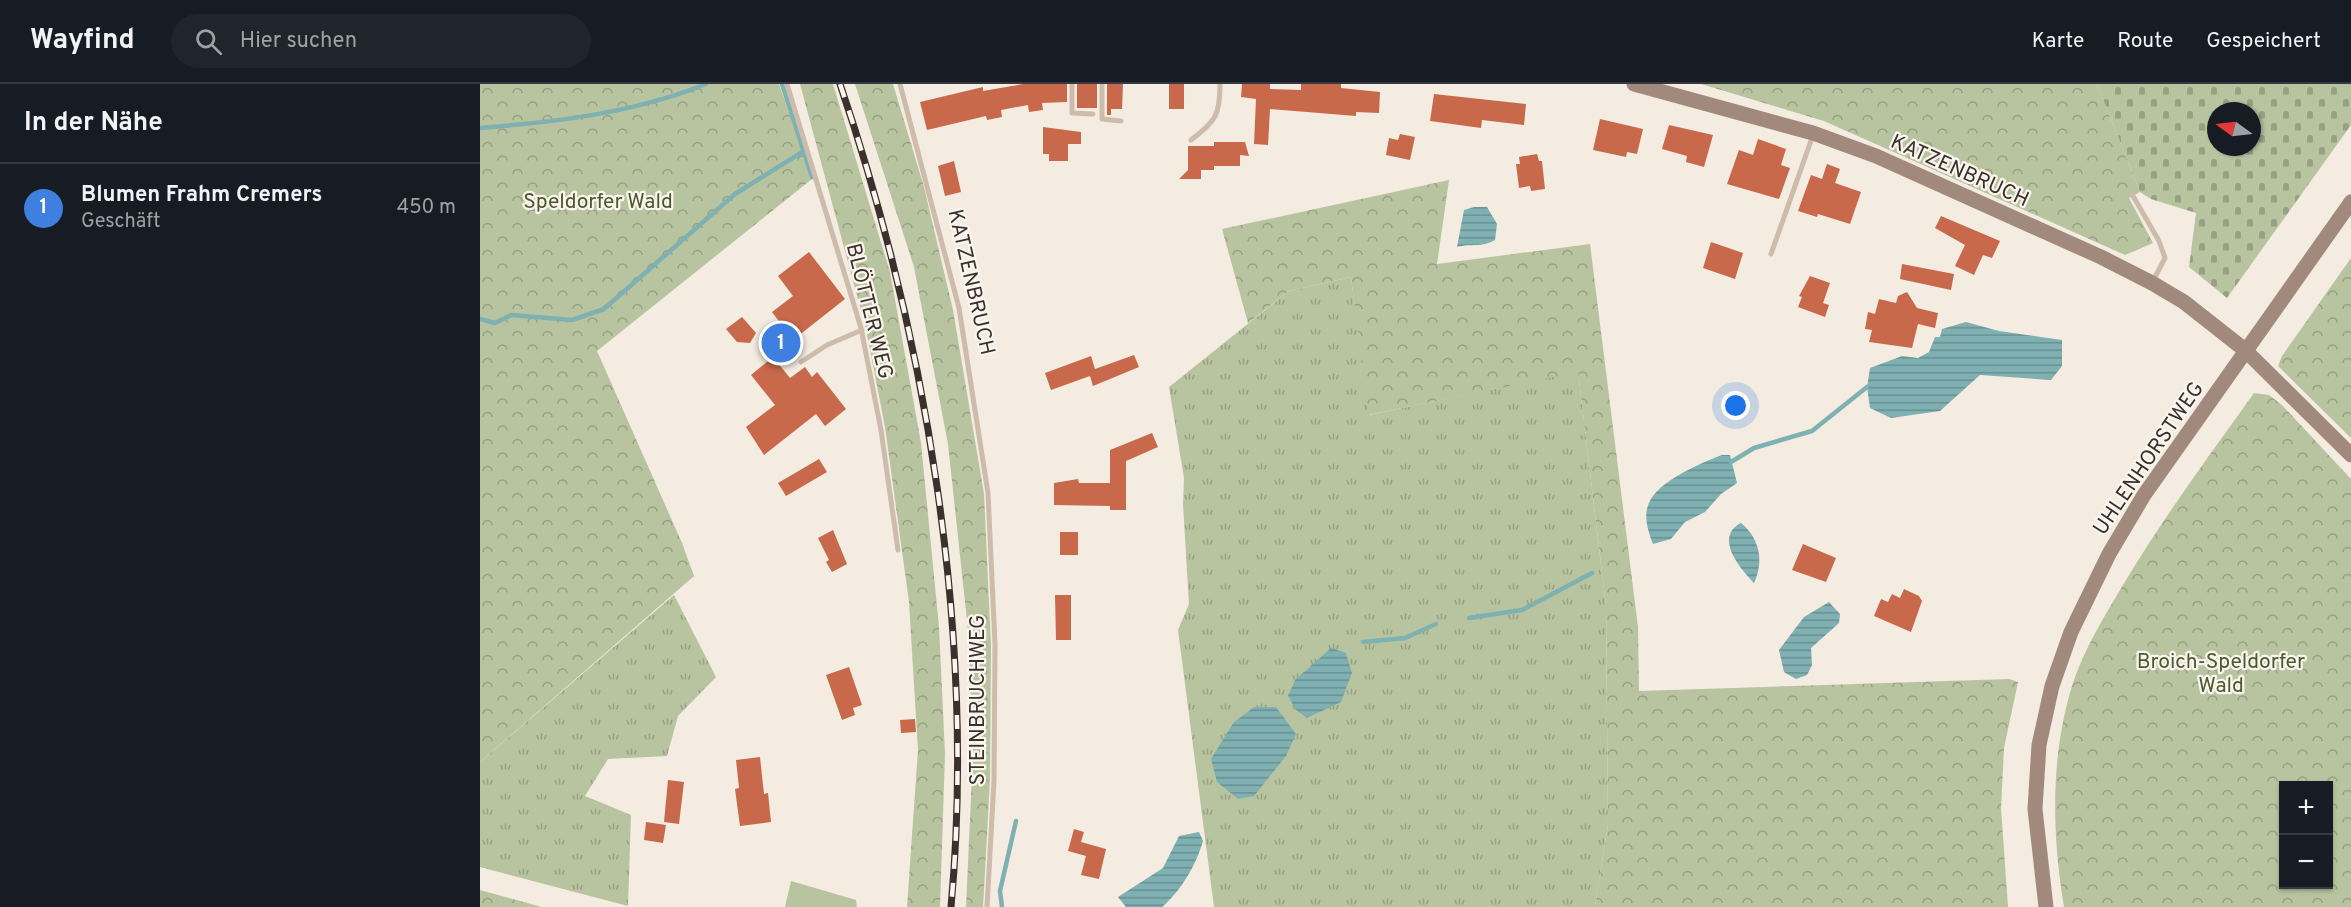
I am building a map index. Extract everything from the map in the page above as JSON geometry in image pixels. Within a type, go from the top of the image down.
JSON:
[{"type":"street","name":"KATZENBRUCH","points":[[1634,84],[1813,133],[1876,156],[1966,195],[2152,283],[2184,302],[2245,350],[2351,455]]},
{"type":"street","name":"UHLENHORSTWEG","points":[[2046,907],[2035,809],[2039,745],[2052,686],[2071,632],[2109,554],[2144,495],[2351,202]]},
{"type":"lane","name":"BLÖTTER WEG","points":[[787,84],[862,330],[881,430],[898,550]]},
{"type":"lane","name":"KATZENBRUCH","points":[[900,84],[959,308],[988,493]]},
{"type":"lane","points":[[1072,84],[1072,113],[1093,114]]},
{"type":"lane","points":[[1102,84],[1102,119],[1121,121]]},
{"type":"lane","points":[[1191,140],[1214,121],[1220,108],[1220,84]]},
{"type":"lane","points":[[1771,254],[1813,133]]},
{"type":"lane","points":[[2133,196],[2159,241],[2165,258],[2152,283]]},
{"type":"lane","points":[[801,362],[827,345],[862,330]]},
{"type":"lane","name":"STEINBRUCHWEG","points":[[987,907],[994,781],[995,655],[988,493]]},
{"type":"green space","name":"Speldorfer Wald","points":[[480,84],[779,84],[812,179],[597,351],[682,543],[694,576],[480,762]]},
{"type":"green space","points":[[800,84],[833,84],[890,272],[921,443],[939,627],[945,754],[940,907],[907,907],[918,750],[909,602],[885,427],[866,329]]},
{"type":"green space","points":[[855,84],[893,84],[924,187],[953,310],[984,494],[991,645],[990,780],[983,907],[966,907],[973,753],[968,630],[948,444],[914,267]]},
{"type":"green space","points":[[1701,84],[2097,84],[2140,192],[2129,198],[2153,243],[2125,255],[1824,121]]},
{"type":"green space","points":[[2097,84],[2351,84],[2351,125],[2227,298],[2189,267],[2196,213],[2151,199],[2140,192]]},
{"type":"green space","points":[[1449,180],[1437,264],[1590,244],[1638,627],[1639,691],[2009,679],[2018,682],[2004,748],[2001,808],[2008,907],[1595,907],[1608,824],[1606,606],[1578,372],[1368,415],[1351,277],[1289,291],[1248,323],[1222,229]]},
{"type":"green space","points":[[2351,258],[2351,438],[2278,366],[2282,356]]},
{"type":"green space","points":[[1351,277],[1369,415],[1578,371],[1606,606],[1608,824],[1595,907],[1214,907],[1178,630],[1189,604],[1183,504],[1184,478],[1169,387],[1289,291]]},
{"type":"green space","name":"Broich-Speldorfer Wald","points":[[2254,393],[2269,395],[2282,405],[2351,479],[2351,907],[2064,907],[2057,852],[2055,796],[2060,741],[2072,686],[2088,646],[2102,621],[2170,511]]},
{"type":"green space","points":[[674,595],[716,677],[678,716],[667,756],[608,759],[585,796],[631,815],[628,906],[480,867],[480,762]]},
{"type":"green space","points":[[791,881],[856,900],[857,907],[785,907]]},
{"type":"green space","points":[[480,890],[542,907],[480,907]]},
{"type":"water","points":[[1487,207],[1497,224],[1495,240],[1485,244],[1457,247],[1464,210]]},
{"type":"water","points":[[1966,322],[1999,331],[2062,340],[2062,366],[2051,380],[1980,375],[1940,411],[1891,418],[1870,408],[1867,387],[1870,368],[1902,356],[1918,358],[1929,352],[1935,337],[1940,337],[1942,329]]},
{"type":"water","points":[[1722,455],[1730,455],[1737,483],[1721,494],[1705,512],[1685,522],[1671,539],[1653,544],[1646,513],[1654,495],[1661,487],[1681,474]]},
{"type":"water","points":[[1741,523],[1752,536],[1758,551],[1759,567],[1754,583],[1737,562],[1729,545],[1729,536],[1733,529]]},
{"type":"water","points":[[1829,602],[1840,614],[1839,623],[1811,648],[1812,665],[1807,675],[1796,679],[1784,672],[1779,650],[1804,617]]},
{"type":"water","points":[[1331,648],[1346,653],[1352,673],[1341,702],[1307,718],[1296,710],[1288,696],[1295,680]]},
{"type":"water","points":[[1254,707],[1276,707],[1296,734],[1286,756],[1254,796],[1238,799],[1217,782],[1211,759],[1234,722]]},
{"type":"water","points":[[1199,832],[1203,841],[1196,859],[1187,877],[1169,901],[1162,907],[1126,907],[1118,897],[1163,868],[1179,836]]},
{"type":"building","points":[[1023,84],[1067,84],[1067,102],[1042,103],[1043,110],[1029,112],[1028,105],[1001,110],[1002,117],[987,120],[986,116],[927,130],[920,102],[983,87],[983,91]]},
{"type":"building","points":[[1077,84],[1097,84],[1097,108],[1077,108]]},
{"type":"building","points":[[1107,84],[1123,84],[1122,109],[1111,109],[1111,115],[1107,115]]},
{"type":"building","points":[[1169,84],[1184,84],[1184,109],[1169,109]]},
{"type":"building","points":[[1242,84],[1270,84],[1270,89],[1301,90],[1301,84],[1341,84],[1341,88],[1380,92],[1379,113],[1356,112],[1356,116],[1270,109],[1268,145],[1254,144],[1256,99],[1241,97]]},
{"type":"building","points":[[1434,94],[1526,104],[1524,125],[1482,120],[1481,128],[1430,121]]},
{"type":"building","points":[[1600,119],[1643,129],[1637,154],[1627,152],[1626,157],[1593,150]]},
{"type":"building","points":[[1669,125],[1713,135],[1704,167],[1686,162],[1687,156],[1662,149]]},
{"type":"building","points":[[1043,127],[1081,132],[1081,144],[1068,144],[1068,161],[1049,161],[1049,154],[1043,154]]},
{"type":"building","points":[[1400,134],[1415,137],[1410,160],[1386,155],[1389,138],[1398,140]]},
{"type":"building","points":[[1758,139],[1786,149],[1781,165],[1790,168],[1779,199],[1727,184],[1739,150],[1753,155]]},
{"type":"building","points":[[1214,142],[1245,142],[1249,156],[1240,155],[1240,166],[1214,166],[1214,170],[1201,170],[1201,179],[1179,179],[1188,170],[1188,146],[1214,146]]},
{"type":"building","points":[[1537,154],[1539,161],[1542,161],[1545,189],[1531,191],[1530,186],[1519,188],[1516,164],[1520,164],[1519,157]]},
{"type":"building","points":[[954,161],[961,192],[945,196],[938,166]]},
{"type":"building","points":[[1827,164],[1840,169],[1835,183],[1861,192],[1850,224],[1818,214],[1817,217],[1798,211],[1811,175],[1822,179]]},
{"type":"building","points":[[1941,216],[2000,241],[1992,258],[1983,255],[1974,275],[1955,266],[1965,245],[1935,228]]},
{"type":"building","points":[[1711,242],[1743,253],[1735,279],[1703,268]]},
{"type":"building","points":[[809,252],[845,299],[793,340],[772,312],[793,296],[778,276]]},
{"type":"building","points":[[1902,264],[1954,274],[1951,290],[1900,279]]},
{"type":"building","points":[[1810,276],[1830,283],[1823,303],[1829,305],[1825,317],[1798,307],[1802,297],[1799,296]]},
{"type":"building","points":[[1907,292],[1917,308],[1938,313],[1935,328],[1918,324],[1912,348],[1869,342],[1872,330],[1865,329],[1868,312],[1875,314],[1879,299],[1896,303],[1898,296]]},
{"type":"building","points":[[742,317],[756,333],[750,343],[737,342],[726,329]]},
{"type":"building","points":[[1134,355],[1139,367],[1093,386],[1090,376],[1051,390],[1045,373],[1091,356],[1095,369]]},
{"type":"building","points":[[773,357],[790,378],[805,367],[812,377],[817,372],[846,409],[825,426],[816,414],[764,455],[746,427],[775,405],[751,375]]},
{"type":"building","points":[[1152,433],[1158,447],[1126,461],[1126,510],[1110,510],[1110,506],[1054,505],[1054,483],[1078,479],[1079,483],[1110,483],[1110,450]]},
{"type":"building","points":[[819,459],[827,472],[786,496],[778,483]]},
{"type":"building","points":[[833,530],[847,564],[832,572],[818,538]]},
{"type":"building","points":[[1060,532],[1078,532],[1078,555],[1060,555]]},
{"type":"building","points":[[1803,544],[1836,558],[1826,582],[1792,570]]},
{"type":"building","points":[[1904,589],[1919,596],[1922,601],[1911,632],[1874,616],[1881,599],[1888,602],[1892,594],[1900,598]]},
{"type":"building","points":[[1055,595],[1071,595],[1071,640],[1056,640]]},
{"type":"building","points":[[849,667],[862,705],[853,708],[855,715],[842,720],[826,675]]},
{"type":"building","points":[[915,719],[916,732],[901,733],[900,720]]},
{"type":"building","points":[[760,757],[764,794],[768,793],[771,822],[740,826],[735,789],[739,788],[736,760]]},
{"type":"building","points":[[668,780],[684,782],[679,824],[664,822]]},
{"type":"building","points":[[646,822],[666,825],[663,843],[644,840]]},
{"type":"building","points":[[1074,829],[1084,832],[1081,842],[1106,849],[1099,879],[1081,875],[1086,856],[1068,851]]},
{"type":"waterway","points":[[480,128],[594,115],[651,102],[706,84]]},
{"type":"waterway","points":[[782,84],[812,177]]},
{"type":"waterway","points":[[480,319],[495,323],[511,315],[572,320],[604,309],[735,194],[804,151]]},
{"type":"waterway","points":[[1731,462],[1754,448],[1812,431],[1867,387]]},
{"type":"waterway","points":[[1469,618],[1522,610],[1592,573]]},
{"type":"waterway","points":[[1363,642],[1405,638],[1436,624]]},
{"type":"waterway","points":[[1002,907],[1000,891],[1016,821]]},
{"type":"railway","points":[[840,84],[871,182],[898,282],[920,385],[938,490],[950,595],[956,700],[957,804],[951,907]]},
{"type":"place","name":"Blumen Frahm Cremers","points":[[781,343]]}]
